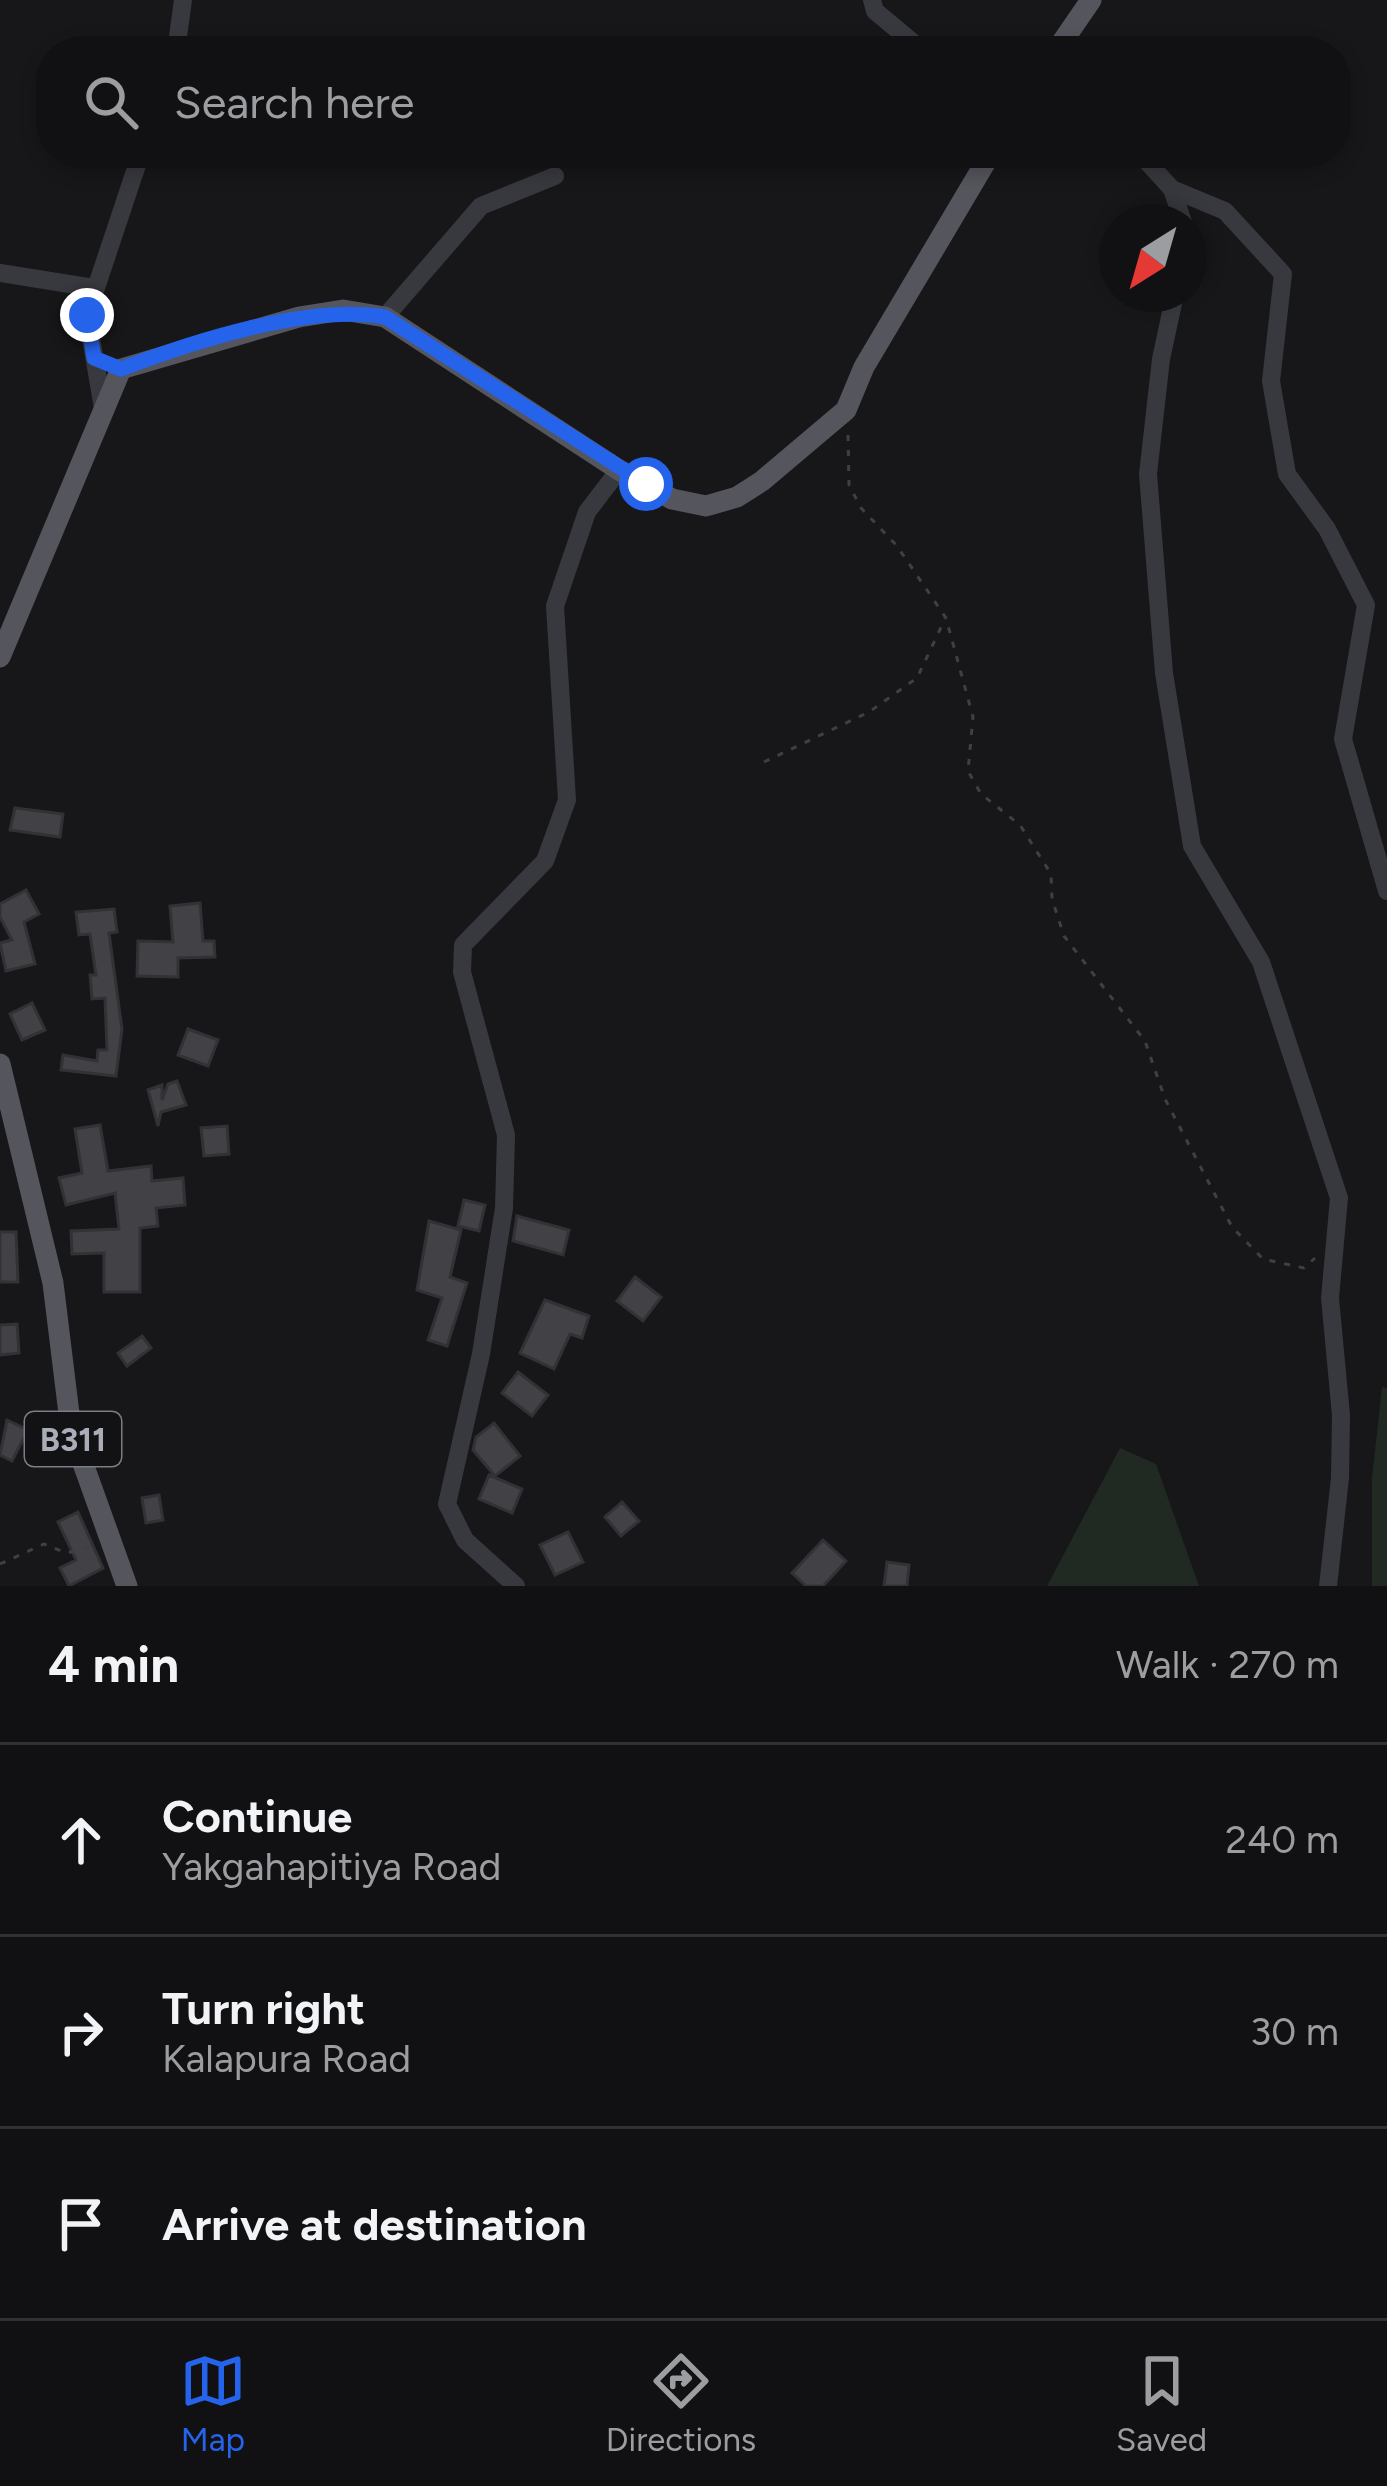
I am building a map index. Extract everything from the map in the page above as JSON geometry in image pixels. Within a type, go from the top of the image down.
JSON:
[{"type":"main road","points":[[1066,36],[1091,0]]},
{"type":"main road","points":[[0,658],[121,369],[299,317],[343,310],[385,317],[619,470],[672,499],[706,506],[762,482],[846,410],[864,367],[982,168]]},
{"type":"main road","name":"B311","points":[[0,1064],[53,1283],[71,1430],[127,1586]]},
{"type":"street","points":[[178,36],[183,0]]},
{"type":"street","points":[[872,0],[875,11],[905,36]]},
{"type":"street","points":[[103,408],[87,315],[136,168]]},
{"type":"street","points":[[1152,168],[1172,189],[1177,204]]},
{"type":"street","points":[[385,317],[481,206],[555,176]]},
{"type":"street","points":[[1172,189],[1225,211],[1282,274],[1271,381],[1287,474],[1328,529],[1366,605],[1343,739],[1387,891]]},
{"type":"street","points":[[0,273],[94,288]]},
{"type":"street","points":[[1171,312],[1148,474],[1164,673],[1192,846],[1262,962],[1339,1198],[1330,1298],[1341,1415],[1328,1586]]},
{"type":"street","points":[[94,358],[121,369]]},
{"type":"street","points":[[516,1586],[465,1540],[447,1504],[482,1354],[504,1208],[506,1135],[462,972],[464,945],[545,861],[567,800],[555,606],[587,512],[619,470]]},
{"type":"path","points":[[846,410],[855,496],[946,618],[973,717],[968,771],[981,794],[1020,826],[1051,874],[1064,937],[1145,1041],[1165,1099],[1232,1227],[1263,1259],[1304,1268],[1334,1242]]},
{"type":"path","points":[[764,762],[869,712],[917,678],[946,618]]},
{"type":"path","points":[[0,1566],[44,1544],[76,1553],[111,1540]]},
{"type":"shaded area","points":[[1382,1387],[1387,1388],[1387,1586],[1372,1586],[1372,1478]]},
{"type":"shaded area","points":[[1120,1448],[1156,1464],[1199,1586],[1047,1586]]},
{"type":"building","points":[[15,808],[63,814],[60,837],[10,830]]},
{"type":"building","points":[[26,890],[39,914],[24,922],[35,964],[6,971],[0,943],[12,940],[0,917],[0,904]]},
{"type":"building","points":[[200,903],[203,941],[214,941],[215,957],[178,958],[178,977],[137,976],[138,941],[173,942],[170,906]]},
{"type":"building","points":[[114,909],[117,932],[109,933],[122,1029],[116,1076],[61,1070],[63,1055],[97,1061],[98,1050],[107,1050],[105,998],[92,999],[90,975],[96,975],[90,934],[79,935],[76,912]]},
{"type":"building","points":[[32,1003],[45,1030],[22,1040],[10,1014]]},
{"type":"building","points":[[188,1029],[218,1040],[208,1066],[178,1055]]},
{"type":"building","points":[[177,1081],[186,1105],[161,1112],[158,1126],[148,1090],[162,1085],[162,1100],[168,1084]]},
{"type":"building","points":[[100,1125],[108,1171],[151,1166],[152,1181],[183,1178],[185,1205],[156,1208],[158,1226],[140,1228],[140,1292],[104,1292],[104,1253],[72,1254],[71,1231],[119,1229],[115,1193],[66,1205],[59,1178],[82,1173],[75,1129]]},
{"type":"building","points":[[227,1126],[229,1154],[204,1156],[201,1128]]},
{"type":"building","points":[[464,1200],[485,1205],[479,1231],[458,1226]]},
{"type":"building","points":[[517,1216],[569,1230],[563,1255],[513,1241]]},
{"type":"building","points":[[429,1221],[461,1230],[450,1277],[467,1283],[447,1346],[428,1340],[442,1298],[417,1290]]},
{"type":"building","points":[[0,1232],[16,1232],[18,1282],[0,1282]]},
{"type":"building","points":[[635,1277],[661,1297],[643,1321],[617,1301]]},
{"type":"building","points":[[545,1300],[589,1316],[582,1338],[570,1334],[554,1369],[520,1353]]},
{"type":"building","points":[[17,1324],[19,1353],[0,1355],[0,1325]]},
{"type":"building","points":[[142,1336],[151,1348],[127,1366],[118,1353]]},
{"type":"building","points":[[518,1372],[548,1395],[532,1416],[502,1393]]},
{"type":"building","points":[[7,1420],[28,1430],[12,1461],[0,1455]]},
{"type":"building","points":[[494,1423],[520,1456],[495,1476],[473,1450],[476,1437]]},
{"type":"building","points":[[489,1475],[522,1489],[512,1513],[479,1499]]},
{"type":"building","points":[[159,1495],[163,1520],[146,1523],[142,1498]]},
{"type":"building","points":[[622,1502],[639,1521],[621,1536],[605,1517]]},
{"type":"building","points":[[78,1512],[103,1568],[69,1586],[60,1568],[76,1560],[58,1522]]},
{"type":"building","points":[[568,1532],[583,1562],[555,1575],[540,1545]]},
{"type":"building","points":[[823,1540],[846,1561],[823,1586],[806,1586],[792,1573]]},
{"type":"building","points":[[887,1562],[909,1565],[907,1586],[884,1586]]},
{"type":"route","points":[[87,315],[94,358],[121,369],[299,317],[343,310],[385,317],[646,484]]}]
